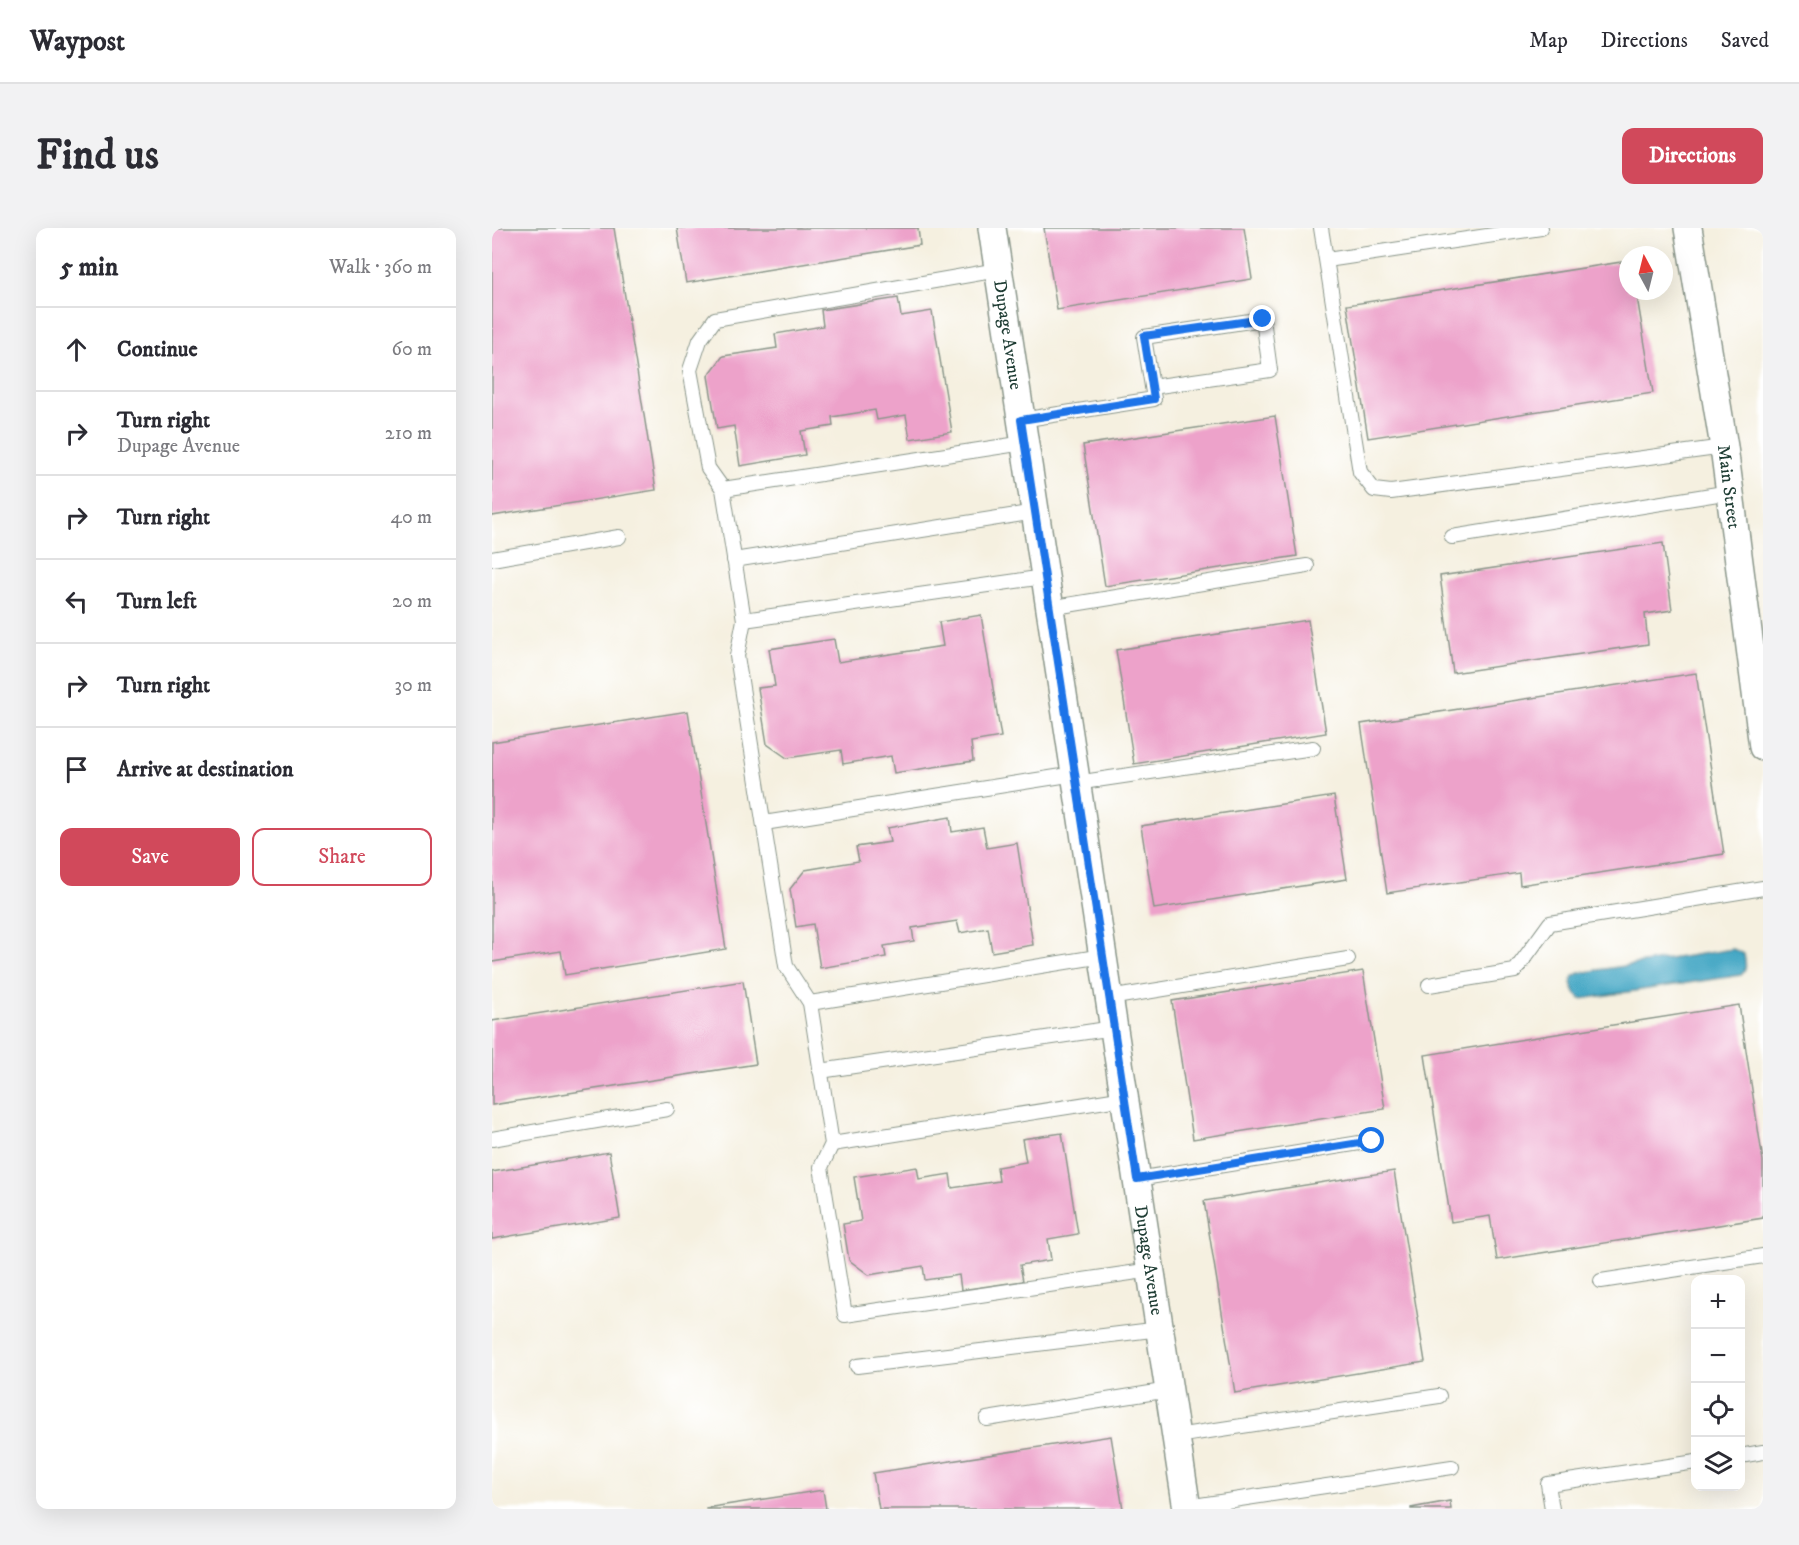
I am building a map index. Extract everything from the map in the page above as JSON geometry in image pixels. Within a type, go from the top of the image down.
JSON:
[{"type":"street","name":"Dupage Avenue","points":[[992,228],[1187,1508]]},
{"type":"street","name":"Main Street","points":[[1688,228],[1758,661],[1763,747]]},
{"type":"lane","points":[[1321,228],[1360,472],[1374,490],[1391,492],[1724,447]]},
{"type":"lane","points":[[1327,260],[1541,228]]},
{"type":"lane","points":[[998,270],[715,319],[700,340],[690,370],[708,468],[723,489],[744,620],[737,656],[786,966],[810,1003],[832,1144],[821,1167],[845,1315],[1151,1270]]},
{"type":"lane","points":[[723,489],[1023,431],[1154,399],[1152,387],[1144,336],[1263,319],[1270,370],[1152,387]]},
{"type":"lane","points":[[1452,537],[1730,492]]},
{"type":"lane","points":[[734,560],[1035,512]]},
{"type":"lane","points":[[492,559],[619,537]]},
{"type":"lane","points":[[1049,608],[1307,566]]},
{"type":"lane","points":[[744,620],[1044,577]]},
{"type":"lane","points":[[764,823],[1075,778],[1313,748]]},
{"type":"lane","points":[[1429,985],[1515,970],[1550,923],[1763,888]]},
{"type":"lane","points":[[810,1003],[1103,956]]},
{"type":"lane","points":[[1109,998],[1348,959]]},
{"type":"lane","points":[[820,1071],[1114,1028]]},
{"type":"lane","points":[[832,1144],[1125,1098]]},
{"type":"lane","points":[[492,1138],[666,1108]]},
{"type":"lane","points":[[1137,1179],[1372,1141]]},
{"type":"lane","points":[[1601,1281],[1763,1256]]},
{"type":"lane","points":[[857,1366],[1160,1329]]},
{"type":"lane","points":[[987,1419],[1169,1390]]},
{"type":"lane","points":[[1176,1436],[1439,1396]]},
{"type":"lane","points":[[1745,1455],[1763,1452]]},
{"type":"lane","points":[[1552,1509],[1548,1484],[1691,1463]]},
{"type":"lane","points":[[1187,1508],[1452,1467]]},
{"type":"water","points":[[1733,949],[1744,954],[1745,968],[1741,975],[1581,999],[1573,989],[1573,976],[1579,973]]},
{"type":"building","points":[[492,228],[614,228],[656,490],[492,516]]},
{"type":"building","points":[[677,228],[918,228],[920,245],[686,283]]},
{"type":"building","points":[[1044,228],[1244,228],[1252,279],[1057,310]]},
{"type":"building","points":[[1619,262],[1619,300],[1638,300],[1653,393],[1368,438],[1347,305]]},
{"type":"building","points":[[898,298],[901,316],[932,311],[952,432],[910,439],[906,415],[877,420],[875,410],[832,417],[833,426],[801,431],[805,455],[740,466],[734,426],[717,429],[708,376],[723,356],[777,348],[775,334],[823,326],[821,310]]},
{"type":"building","points":[[1275,416],[1297,556],[1105,586],[1083,445]]},
{"type":"building","points":[[1663,543],[1672,610],[1645,614],[1648,644],[1453,673],[1440,576]]},
{"type":"building","points":[[981,615],[1001,737],[971,742],[973,761],[894,773],[891,756],[843,764],[841,750],[787,758],[767,744],[758,688],[775,686],[769,649],[834,639],[838,662],[943,646],[939,622]]},
{"type":"building","points":[[1308,620],[1326,733],[1134,764],[1116,650]]},
{"type":"building","points":[[1696,673],[1724,854],[1520,885],[1519,873],[1387,893],[1361,724]]},
{"type":"building","points":[[688,711],[726,949],[565,975],[561,951],[492,962],[492,742]]},
{"type":"building","points":[[1334,796],[1347,879],[1154,909],[1141,826]]},
{"type":"building","points":[[950,817],[952,832],[983,827],[987,848],[1017,843],[1033,945],[992,952],[988,928],[960,933],[957,921],[912,928],[914,941],[884,946],[886,957],[820,968],[813,924],[796,927],[790,889],[805,870],[859,861],[856,847],[890,842],[887,828]]},
{"type":"building","points":[[1363,971],[1385,1109],[1193,1139],[1172,1001]]},
{"type":"building","points":[[743,981],[756,1064],[492,1105],[492,1021]]},
{"type":"building","points":[[1739,1005],[1763,1161],[1763,1218],[1497,1260],[1490,1216],[1451,1222],[1425,1055]]},
{"type":"building","points":[[1062,1133],[1078,1234],[1048,1239],[1051,1260],[1020,1265],[1023,1281],[961,1290],[959,1275],[925,1280],[923,1266],[869,1275],[849,1260],[843,1224],[861,1221],[854,1177],[917,1167],[919,1179],[950,1174],[952,1188],[999,1181],[997,1167],[1026,1162],[1022,1139]]},
{"type":"building","points":[[609,1152],[620,1218],[492,1239],[492,1172]]},
{"type":"building","points":[[1394,1171],[1425,1362],[1235,1393],[1204,1201]]},
{"type":"building","points":[[1111,1436],[1123,1509],[879,1509],[873,1473]]},
{"type":"building","points":[[823,1490],[826,1509],[706,1509],[706,1508]]},
{"type":"building","points":[[1450,1501],[1451,1509],[1411,1509],[1411,1508]]},
{"type":"route","points":[[1263,319],[1144,336],[1154,399],[1021,420],[1137,1179],[1372,1141]]}]
